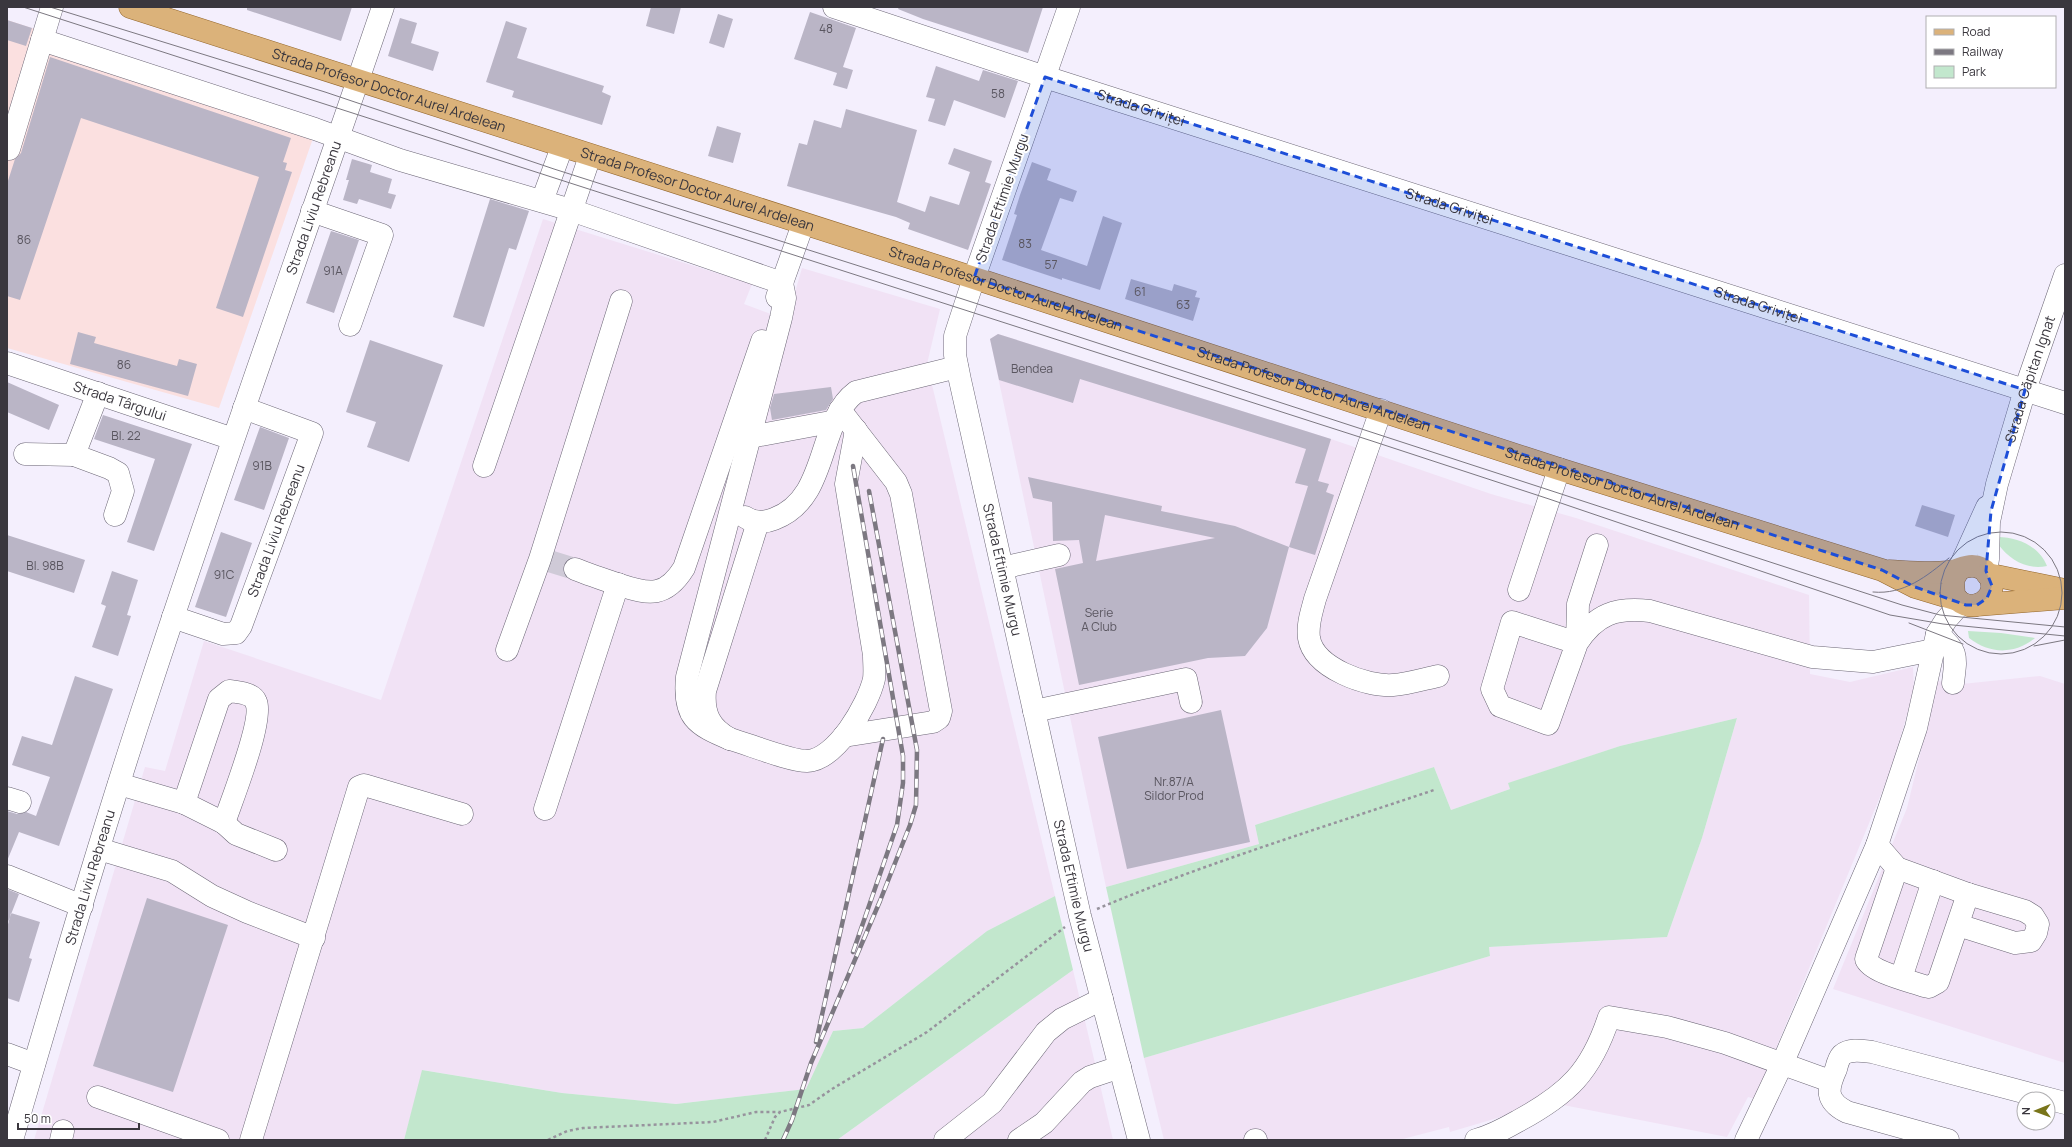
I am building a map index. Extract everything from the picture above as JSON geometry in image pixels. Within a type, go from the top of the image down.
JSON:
[{"type":"main road","name":"Strada Profesor Doctor Aurel Ardelean","points":[[130,7],[590,156],[974,278],[1559,469],[1882,570],[1914,587],[1965,603],[2065,598]]},
{"type":"main road","points":[[1987,573],[1992,586],[1988,598],[1965,603],[1952,591],[1953,580],[1958,571],[1970,566],[1977,567],[1987,573],[2065,590]]},
{"type":"main road","name":"Strada Profesor Doctor Aurel Ardelean","points":[[1882,570],[1940,573],[1958,571]]},
{"type":"street","points":[[9,149],[52,7]]},
{"type":"street","name":"Strada Liviu Rebreanu","points":[[12,1140],[119,784],[173,617],[233,439],[383,7]]},
{"type":"street","name":"Strada Griviței","points":[[834,7],[1045,77],[2065,403]]},
{"type":"street","name":"Strada Eftimie Murgu","points":[[1069,7],[955,336],[957,367],[1080,916],[1139,1140]]},
{"type":"street","points":[[42,40],[400,160],[570,210],[782,283]]},
{"type":"street","points":[[542,201],[562,147]]},
{"type":"street","points":[[484,466],[570,210],[590,156]]},
{"type":"street","points":[[312,211],[382,235],[350,325]]},
{"type":"street","points":[[575,569],[643,592],[660,590],[677,579],[684,568],[803,224]]},
{"type":"street","name":"Strada Căpitan Ignat","points":[[1987,573],[1989,522],[1997,484],[2025,390],[2065,275]]},
{"type":"street","points":[[782,283],[785,298],[781,318],[687,678],[685,691],[688,708],[695,721],[706,729],[799,760],[808,761],[825,756],[844,736],[867,698],[874,678],[874,655],[846,484],[856,430]]},
{"type":"street","points":[[507,650],[545,560],[622,302]]},
{"type":"street","name":"Strada Târgului","points":[[7,363],[233,439]]},
{"type":"street","points":[[734,496],[744,516],[751,521],[758,522],[777,518],[791,510],[802,499],[811,485],[838,415],[849,397],[864,389],[957,367]]},
{"type":"street","points":[[74,455],[98,393]]},
{"type":"street","name":"Strada Liviu Rebreanu","points":[[173,617],[223,634],[236,633],[241,626],[318,435],[244,408]]},
{"type":"street","points":[[1381,410],[1315,599],[1309,622],[1309,638],[1313,650],[1323,662],[1366,683],[1394,685],[1438,676]]},
{"type":"street","points":[[750,437],[838,415]]},
{"type":"street","points":[[838,415],[856,430],[896,482],[901,494],[941,711],[938,718],[933,722],[844,736]]},
{"type":"street","points":[[25,454],[74,455],[109,468],[118,473],[123,491],[115,515]]},
{"type":"street","points":[[1519,590],[1559,469]]},
{"type":"street","name":"Strada Căpitan Ignat","points":[[1958,571],[1997,484]]},
{"type":"street","points":[[730,738],[720,733],[706,716],[704,709],[705,691],[758,522]]},
{"type":"street","points":[[1577,643],[1512,622],[1492,689],[1500,706],[1548,724],[1577,643],[1578,604],[1597,545]]},
{"type":"street","points":[[1002,568],[1059,555]]},
{"type":"street","points":[[545,809],[618,584]]},
{"type":"street","points":[[1746,1140],[1783,1062],[1877,845],[1916,728],[1935,642],[1946,620],[1965,603]]},
{"type":"street","points":[[1577,643],[1589,628],[1604,616],[1625,609],[1634,609],[1650,611],[1812,657],[1874,662],[1935,642],[1950,643],[1954,651],[1956,662],[1953,683]]},
{"type":"street","points":[[1034,711],[1186,678],[1191,702]]},
{"type":"street","points":[[184,803],[219,699],[229,691],[251,696],[256,701],[258,708],[255,727],[224,823]]},
{"type":"street","points":[[119,784],[184,803],[224,823],[236,834],[276,850]]},
{"type":"street","points":[[251,1140],[314,938],[357,790],[361,785],[364,785],[462,814]]},
{"type":"street","points":[[1877,845],[1897,868],[1968,894],[2025,911],[2034,916],[2038,924],[2036,933],[2032,940],[2015,943],[1958,925]]},
{"type":"street","points":[[99,849],[172,871],[212,896],[240,909],[314,938]]},
{"type":"street","points":[[1897,868],[1866,959],[1872,967],[1901,978],[1929,986],[1938,982],[1968,894]]},
{"type":"street","points":[[7,876],[82,906]]},
{"type":"street","points":[[1901,978],[1933,881]]},
{"type":"street","points":[[945,1140],[992,1103],[1046,1032],[1062,1019],[1102,1000]]},
{"type":"street","points":[[1487,1134],[1540,1110],[1567,1088],[1586,1068],[1596,1052],[1609,1017],[1667,1027],[1725,1042],[1783,1062],[1830,1081]]},
{"type":"street","points":[[1948,1140],[1842,1110],[1837,1107],[1829,1094],[1830,1081],[1842,1055],[1850,1051],[1872,1052],[2065,1103]]},
{"type":"street","points":[[7,1054],[34,1064]]},
{"type":"street","points":[[1020,1140],[1044,1123],[1082,1082],[1090,1077],[1120,1068]]},
{"type":"street","points":[[98,1097],[218,1140]]},
{"type":"path","points":[[548,1140],[568,1131],[582,1128],[713,1122],[756,1112],[780,1112],[809,1105],[832,1089],[921,1036],[1080,916],[1134,893],[1260,848],[1434,790]]},
{"type":"path","points":[[765,1140],[775,1117],[780,1112]]},
{"type":"highlighted area","points":[[1045,77],[2025,390],[1991,511],[1986,571],[1992,586],[1987,598],[1977,605],[1966,605],[1915,587],[1882,570],[974,278]]},
{"type":"shaded area","points":[[7,20],[319,121],[219,408],[7,348]]},
{"type":"shaded area","points":[[543,219],[752,284],[744,304],[787,320],[802,268],[940,309],[927,364],[1055,896],[987,931],[863,1028],[833,1031],[806,1089],[676,1104],[562,1093],[423,1070],[404,1140],[34,1140],[145,767],[165,771],[204,641],[381,700]]},
{"type":"shaded area","points":[[998,334],[1331,439],[1491,494],[1576,518],[1809,595],[1810,674],[1850,682],[1913,667],[1914,690],[1891,770],[1755,1099],[1748,1097],[1727,1137],[1558,1104],[1521,1111],[1450,1132],[1449,1127],[1399,1140],[1164,1140],[1144,1058],[1490,956],[1489,947],[1667,937],[1702,838],[1737,718],[1620,746],[1509,783],[1510,789],[1451,810],[1434,767],[1255,825],[1259,844],[1106,887],[990,339]]},
{"type":"shaded area","points":[[2040,676],[2065,684],[2065,1063],[1833,989],[1907,808],[1938,681],[1962,684]]},
{"type":"shaded area","points":[[1073,970],[1113,1140],[837,1140]]},
{"type":"green space","points":[[1998,537],[2006,537],[2020,541],[2034,548],[2044,559],[2047,566],[2039,567],[2025,565],[2013,559],[1998,544]]},
{"type":"green space","points":[[1968,631],[2001,633],[2035,638],[2027,644],[2011,650],[1993,650],[1969,638]]},
{"type":"green space","points":[[1737,718],[1702,838],[1667,937],[1489,947],[1490,956],[1144,1058],[1106,887],[1259,844],[1255,825],[1434,767],[1451,810],[1510,789],[1508,783],[1620,746]]},
{"type":"green space","points":[[1055,896],[1073,970],[837,1140],[404,1140],[422,1070],[562,1093],[676,1104],[806,1089],[833,1031],[863,1028],[987,931]]},
{"type":"building","points":[[247,7],[352,7],[341,41],[247,10]]},
{"type":"building","points":[[651,7],[681,7],[674,34],[646,26]]},
{"type":"building","points":[[899,7],[1043,7],[1028,53],[923,19],[898,9]]},
{"type":"building","points":[[810,12],[856,28],[843,67],[853,70],[847,89],[833,85],[837,73],[794,59]]},
{"type":"building","points":[[718,14],[733,19],[724,48],[709,43]]},
{"type":"building","points":[[400,18],[417,23],[411,43],[439,52],[433,71],[388,56]]},
{"type":"building","points":[[7,20],[32,28],[26,46],[7,40]]},
{"type":"building","points":[[506,21],[527,28],[517,58],[604,86],[602,92],[611,96],[602,125],[512,97],[514,91],[486,82]]},
{"type":"building","points":[[50,57],[291,138],[283,162],[287,163],[285,170],[292,172],[243,317],[216,308],[259,177],[81,118],[20,300],[7,296],[7,184],[15,159],[21,153]]},
{"type":"building","points":[[936,66],[979,81],[983,70],[1018,81],[1005,118],[954,100],[945,126],[928,121],[935,99],[926,97]]},
{"type":"building","points":[[846,109],[917,130],[897,202],[925,212],[930,196],[959,205],[970,172],[948,164],[954,148],[992,161],[985,182],[991,184],[968,250],[908,229],[910,223],[896,217],[787,186],[799,143],[807,145],[814,120],[841,128]]},
{"type":"building","points":[[717,126],[741,133],[733,163],[708,156]]},
{"type":"building","points":[[352,159],[372,165],[370,172],[392,179],[388,193],[396,195],[391,209],[359,199],[357,204],[343,200],[349,180],[346,180]]},
{"type":"building","points":[[1032,162],[1051,169],[1047,180],[1077,191],[1073,202],[1060,198],[1041,250],[1087,266],[1103,216],[1122,223],[1100,290],[1062,278],[1062,280],[1002,260],[1017,215],[1014,214]]},
{"type":"building","points":[[490,199],[529,211],[516,250],[509,248],[484,327],[453,317]]},
{"type":"building","points":[[331,231],[359,240],[334,313],[306,303]]},
{"type":"building","points":[[1131,279],[1172,291],[1174,284],[1197,291],[1195,297],[1200,298],[1193,321],[1125,299]]},
{"type":"building","points":[[78,332],[96,337],[94,343],[177,366],[179,359],[197,364],[188,396],[70,364]]},
{"type":"building","points":[[998,334],[1331,439],[1318,481],[1329,484],[1326,492],[1334,495],[1315,555],[1289,547],[1308,486],[1295,483],[1306,449],[1080,379],[1073,403],[999,380],[990,339]]},
{"type":"building","points":[[370,340],[443,365],[409,462],[367,447],[376,422],[346,412]]},
{"type":"building","points":[[7,382],[59,405],[49,430],[7,412]]},
{"type":"building","points":[[831,387],[833,399],[826,410],[772,420],[770,408],[774,394]]},
{"type":"building","points":[[103,415],[192,444],[154,551],[127,542],[155,459],[94,439]]},
{"type":"building","points":[[260,427],[289,438],[264,510],[234,500]]},
{"type":"building","points":[[1028,477],[1162,506],[1161,511],[1235,526],[1289,547],[1267,628],[1245,656],[1208,658],[1079,685],[1055,569],[1083,563],[1079,540],[1053,541],[1052,502],[1033,498]],"holes":[[[1105,515],[1215,538],[1096,561]]]},
{"type":"building","points":[[1922,505],[1955,515],[1948,537],[1915,526]]},
{"type":"building","points":[[221,532],[252,543],[226,617],[195,607]]},
{"type":"building","name":"Bl. 98B","points":[[7,535],[85,560],[74,593],[7,571]]},
{"type":"building","points":[[112,571],[138,580],[127,615],[131,616],[118,656],[92,647],[106,606],[101,604]]},
{"type":"building","points":[[75,676],[113,689],[59,846],[19,832],[7,861],[7,811],[17,814],[26,812],[36,816],[50,777],[12,765],[22,736],[52,745]]},
{"type":"building","points":[[1221,710],[1250,842],[1127,869],[1098,737]]},
{"type":"building","points":[[7,889],[19,894],[8,922],[7,922]]},
{"type":"building","points":[[147,898],[228,925],[173,1092],[93,1066]]},
{"type":"building","points":[[11,913],[40,922],[29,958],[32,959],[19,1002],[7,998],[7,928]]},
{"type":"tunnel","points":[[549,561],[575,569]]},
{"type":"tram line","points":[[23,7],[1372,441],[1549,499],[1890,615],[1943,624],[2065,636]]},
{"type":"tram line","points":[[50,7],[325,92],[554,169],[944,293],[1902,605],[1940,615],[2065,627]]},
{"type":"tram line","points":[[2001,532],[2013,533],[2024,537],[2035,542],[2044,550],[2052,559],[2057,570],[2061,581],[2062,593],[2061,605],[2057,616],[2052,627],[2044,636],[2035,644],[2024,649],[2013,653],[2001,654],[1989,653],[1978,649],[1967,644],[1958,636],[1950,627],[1945,616],[1941,605],[1940,593],[1941,581],[1945,570],[1950,559],[1958,550],[1967,542],[1978,537],[1989,533],[2001,532]]},
{"type":"tram line","points":[[1873,592],[1895,590],[1914,583],[1949,558]]},
{"type":"tram line","points":[[1909,623],[1963,644]]},
{"type":"tram line","points":[[2034,646],[2065,640]]},
{"type":"railway","points":[[853,466],[903,756],[903,783],[897,825],[853,952]]},
{"type":"railway","points":[[783,1140],[792,1120],[811,1063],[880,901],[910,825],[916,805],[917,750],[869,491]]},
{"type":"railway","points":[[816,1042],[883,739]]}]
